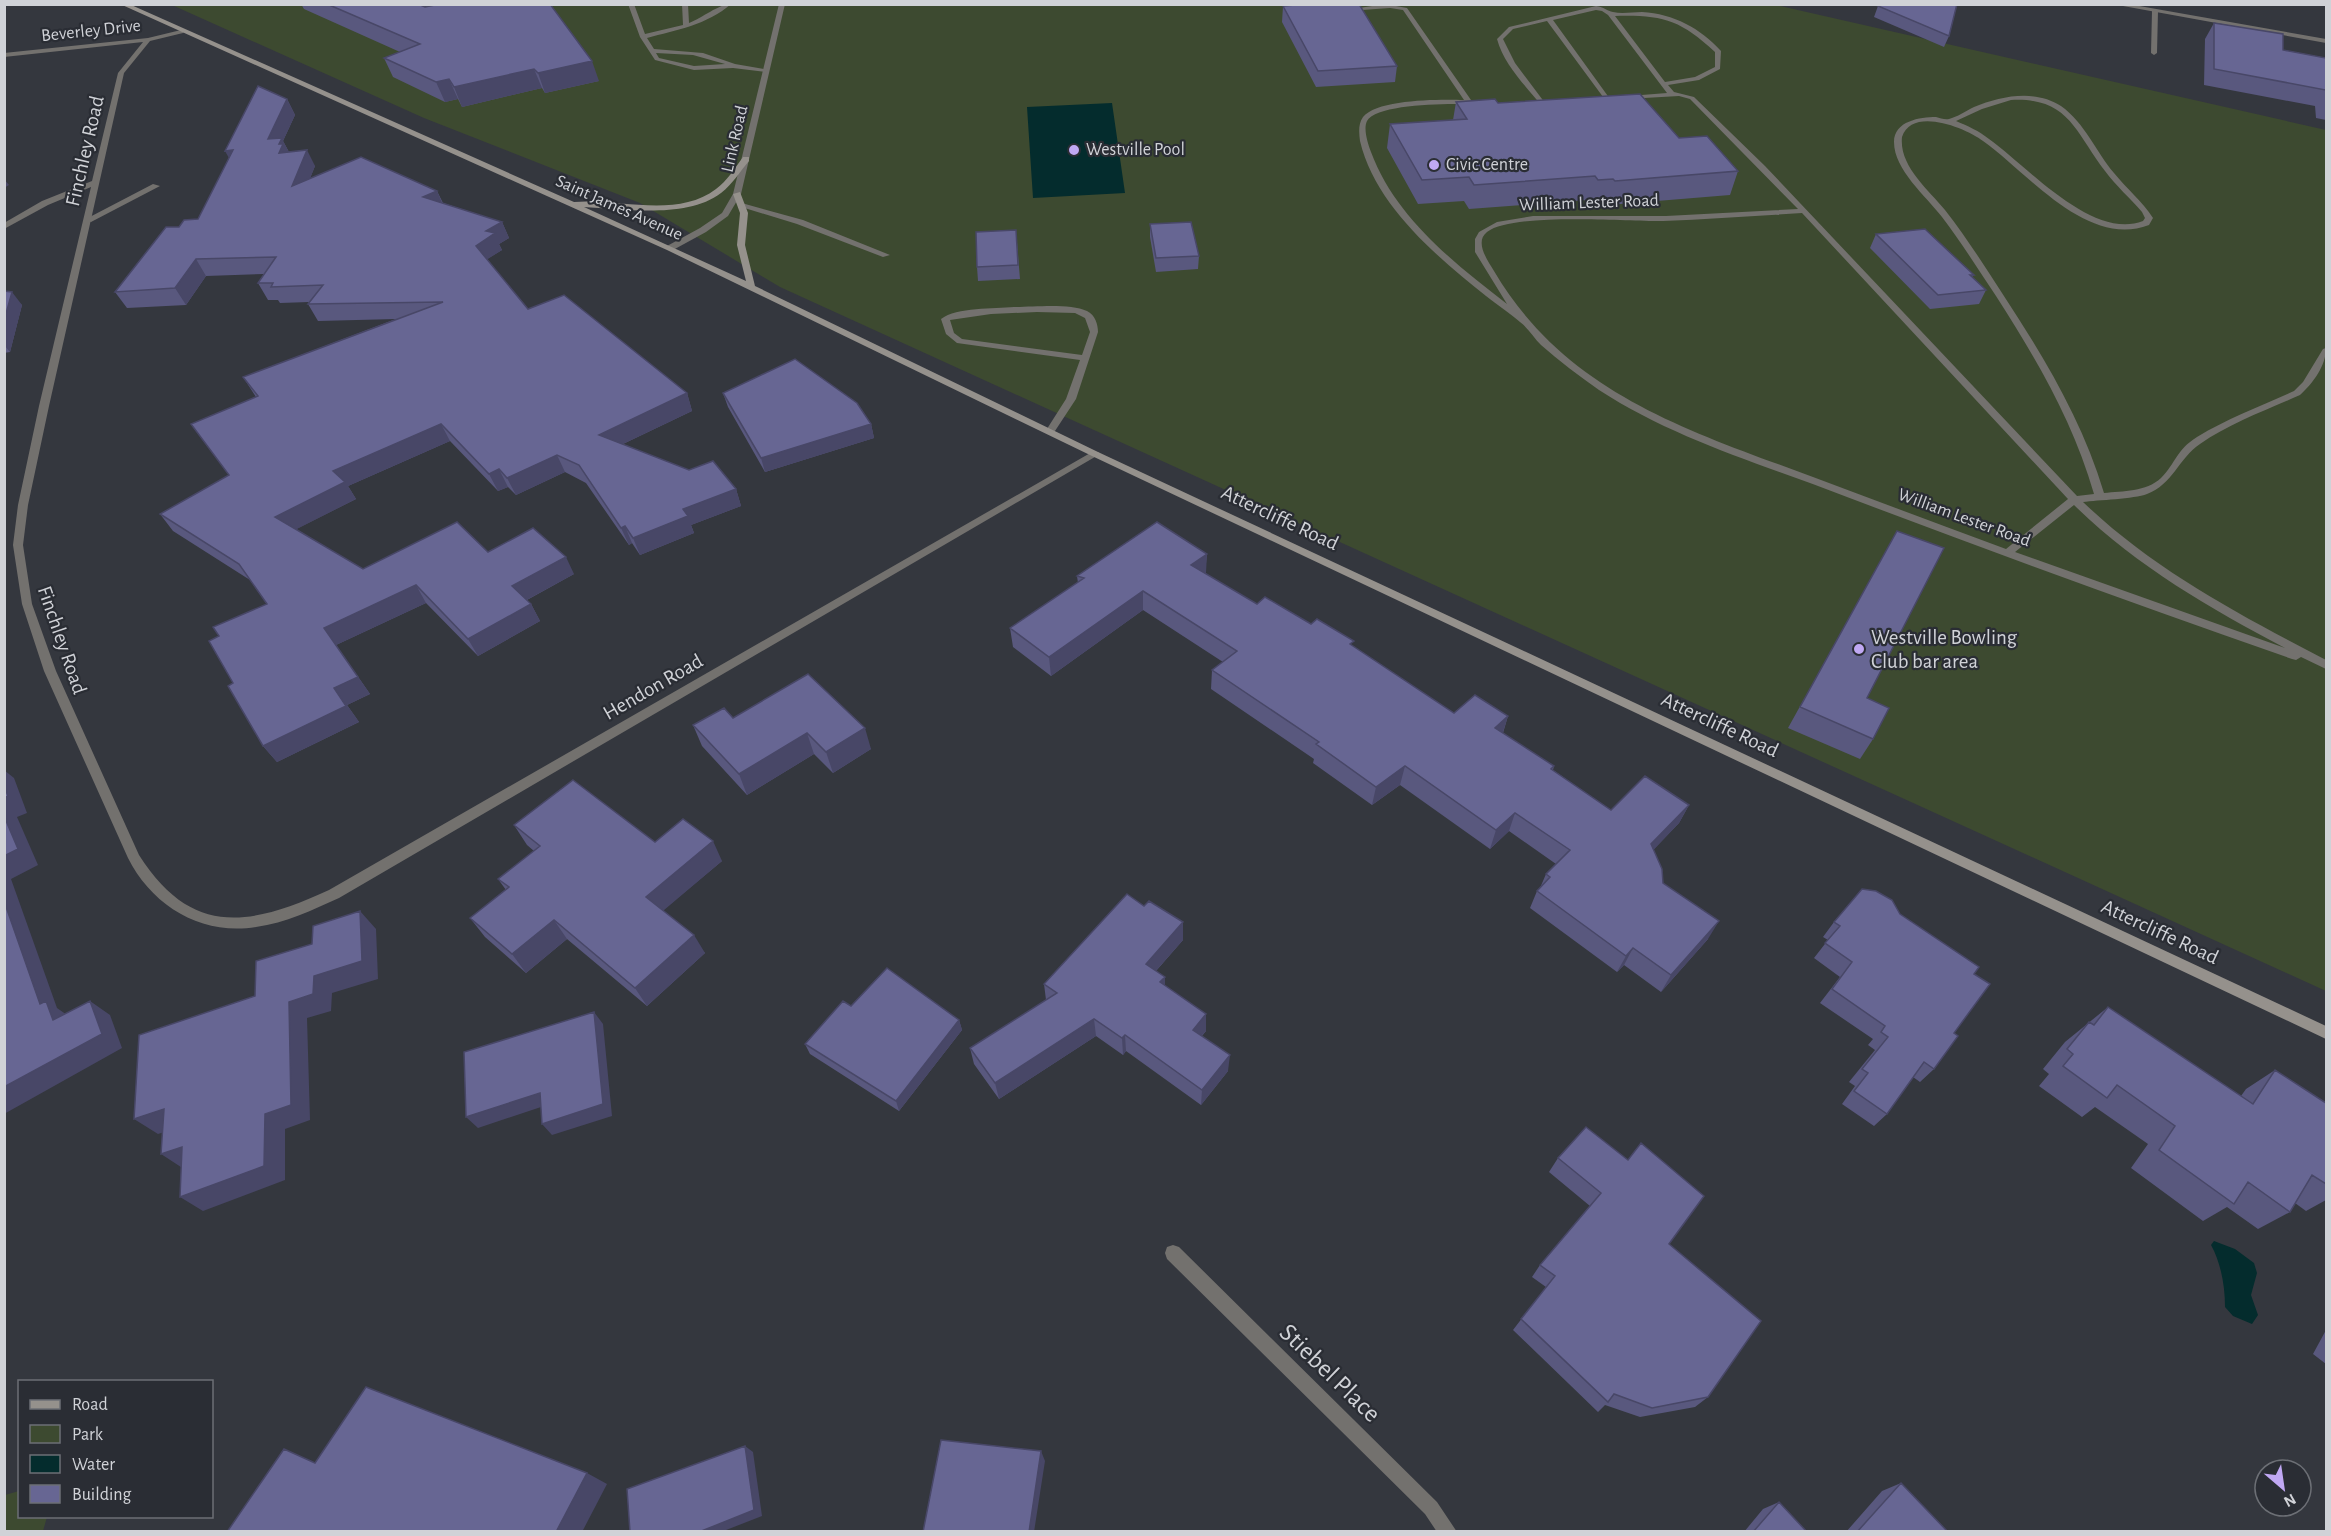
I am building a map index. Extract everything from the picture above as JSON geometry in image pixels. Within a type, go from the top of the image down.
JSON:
[{"type":"main road","name":"Saint James Avenue","points":[[123,4],[181,32],[670,248],[1095,454]]},
{"type":"main road","points":[[569,204],[655,208],[698,201],[712,196],[723,187],[746,159]]},
{"type":"main road","points":[[737,194],[744,213],[741,245],[752,286]]},
{"type":"main road","name":"Attercliffe Road","points":[[1095,454],[2326,1033]]},
{"type":"street","points":[[632,4],[643,37],[657,58],[694,68],[733,66],[766,70]]},
{"type":"street","points":[[685,4],[686,26]]},
{"type":"street","points":[[643,37],[711,17],[728,4]]},
{"type":"street","name":"Link Road","points":[[670,248],[703,230],[725,214],[737,194],[782,4]]},
{"type":"street","points":[[2115,4],[2326,41]]},
{"type":"street","points":[[1362,8],[1390,6],[1405,9],[1468,101]]},
{"type":"street","points":[[1543,104],[1501,44],[1500,39],[1511,28],[1596,9],[1604,9],[1610,14],[1672,95]]},
{"type":"street","points":[[2154,53],[2155,12]]},
{"type":"street","points":[[1610,14],[1655,13],[1673,18],[1701,34],[1718,51],[1718,68],[1696,80],[1665,84]]},
{"type":"street","points":[[1548,18],[1608,100]]},
{"type":"street","name":"Beverley Drive","points":[[4,55],[148,40],[181,32]]},
{"type":"street","name":"Finchley Road","points":[[148,40],[122,73],[23,505],[18,545],[27,604],[50,671],[145,879],[178,908],[195,917],[219,923]]},
{"type":"street","points":[[653,51],[676,51],[720,59],[733,66]]},
{"type":"street","points":[[1598,100],[1684,94],[1692,98],[1804,212]]},
{"type":"street","points":[[1949,122],[1988,102],[2001,99],[2027,98],[2051,105],[2071,118],[2106,169],[2149,218],[2146,223],[2128,228],[2114,226],[2078,212],[2039,185],[1986,139],[1949,122],[1921,120],[1902,126],[1898,135],[1900,156],[1907,168],[1961,238],[2028,338],[2080,438],[2100,497]]},
{"type":"street","points":[[1490,103],[1468,101],[1409,105],[1379,111],[1365,119],[1363,132],[1365,144],[1386,189],[1413,224],[1477,285],[1519,318]]},
{"type":"street","points":[[1531,105],[1554,103]]},
{"type":"street","points":[[4,226],[45,203],[97,182]]},
{"type":"street","points":[[88,220],[156,186]]},
{"type":"street","points":[[741,204],[800,222],[886,255]]},
{"type":"street","name":"William Lester Road","points":[[1804,212],[2073,500],[2123,543],[2174,580],[2326,666],[2207,626],[1910,517],[1654,418],[1602,388],[1573,367],[1519,318],[1479,252],[1478,241],[1482,233],[1488,228],[1502,224],[1536,219],[1622,219],[1804,212]]},
{"type":"street","points":[[1050,432],[1071,399],[1085,358],[1094,326],[1089,316],[1074,310],[963,313],[945,319],[950,334],[960,341],[1085,358]]},
{"type":"street","points":[[2008,552],[2073,500],[2144,492],[2155,486],[2173,469],[2184,451],[2199,440],[2297,393],[2307,384],[2326,351]]},
{"type":"street","name":"Hendon Road","points":[[219,923],[247,923],[278,918],[334,894],[1095,454]]},
{"type":"street","name":"Stiebel Place","points":[[1173,1253],[1431,1508],[1448,1532]]},
{"type":"green space","points":[[172,5],[1776,5],[2326,130],[2326,991],[780,287],[640,203],[424,118]]},
{"type":"green space","points":[[18,1491],[18,1518],[47,1518],[43,1531],[5,1531],[5,1495]]},
{"type":"water","name":"Westville Pool","points":[[1112,103],[1125,193],[1033,198],[1027,107]]},
{"type":"water","points":[[2214,1241],[2235,1249],[2254,1263],[2257,1273],[2251,1295],[2258,1315],[2252,1324],[2233,1316],[2225,1307],[2222,1275],[2211,1245]]},
{"type":"building","points":[[327,4],[418,4],[425,7],[440,4],[550,4],[592,61],[538,73],[534,69],[454,87],[449,79],[436,82],[384,58],[420,44]]},
{"type":"building","points":[[1359,4],[1397,66],[1318,71],[1283,6]]},
{"type":"building","points":[[1882,4],[1957,4],[1949,36],[1878,6]]},
{"type":"building","points":[[2214,23],[2283,34],[2283,50],[2326,58],[2326,90],[2214,69]]},
{"type":"building","points":[[258,86],[287,99],[268,139],[282,138],[279,144],[283,144],[279,153],[307,150],[292,186],[361,157],[437,191],[423,197],[502,222],[486,231],[495,233],[476,246],[528,309],[564,295],[687,393],[599,435],[689,470],[713,461],[736,489],[683,509],[688,516],[633,538],[625,526],[621,528],[579,465],[557,455],[507,478],[499,469],[489,474],[441,424],[333,471],[345,482],[275,517],[363,569],[457,522],[488,552],[533,528],[566,557],[512,586],[531,604],[468,639],[416,585],[324,628],[358,677],[334,688],[346,706],[263,746],[228,686],[233,683],[209,641],[219,636],[213,627],[267,604],[239,564],[160,514],[229,475],[191,424],[258,396],[243,377],[443,302],[308,304],[323,285],[271,287],[273,283],[258,283],[276,257],[196,259],[175,288],[115,292],[166,227],[179,227],[184,220],[198,219],[233,150],[225,151]]},
{"type":"building","points":[[1640,94],[1679,138],[1707,136],[1738,171],[1615,181],[1613,179],[1598,180],[1595,176],[1474,185],[1469,177],[1422,180],[1390,124],[1467,119],[1456,102],[1495,99],[1498,103]]},
{"type":"building","points":[[1191,222],[1199,256],[1156,258],[1150,224]]},
{"type":"building","points":[[1925,229],[1974,275],[1970,275],[1986,290],[1938,295],[1876,234]]},
{"type":"building","points":[[1016,230],[1018,265],[977,267],[976,232]]},
{"type":"building","points":[[4,291],[12,292],[4,321]]},
{"type":"building","points":[[795,359],[857,403],[871,424],[761,458],[723,393]]},
{"type":"building","points":[[1157,522],[1207,554],[1191,565],[1257,604],[1265,597],[1311,624],[1317,619],[1354,641],[1350,644],[1454,713],[1475,695],[1508,716],[1495,728],[1554,766],[1551,769],[1611,810],[1645,776],[1689,805],[1651,844],[1662,869],[1663,883],[1719,921],[1671,975],[1633,948],[1626,956],[1537,891],[1550,877],[1546,874],[1570,850],[1515,813],[1496,830],[1405,766],[1376,787],[1316,744],[1319,742],[1212,670],[1237,651],[1143,591],[1049,657],[1010,628],[1084,578],[1077,576]]},
{"type":"building","points":[[1897,531],[1944,548],[1867,698],[1889,708],[1873,739],[1800,707]]},
{"type":"building","points":[[808,674],[865,728],[826,752],[807,733],[739,774],[693,725],[724,708],[733,718]]},
{"type":"building","points":[[573,780],[655,842],[683,819],[713,841],[646,897],[694,935],[635,988],[554,920],[512,954],[470,918],[509,887],[498,879],[540,846],[514,825]]},
{"type":"building","points":[[4,786],[8,796],[4,798]]},
{"type":"building","points":[[4,816],[18,849],[4,856]]},
{"type":"building","points":[[1862,889],[1876,891],[1892,900],[1900,914],[1979,967],[1974,974],[1990,984],[1954,1033],[1958,1036],[1934,1069],[1924,1062],[1887,1114],[1854,1091],[1868,1073],[1862,1069],[1888,1037],[1881,1032],[1885,1026],[1832,989],[1852,962],[1825,943],[1840,926],[1834,922]]},
{"type":"building","points":[[1127,894],[1144,906],[1149,901],[1183,922],[1146,964],[1165,977],[1160,982],[1206,1014],[1193,1030],[1230,1055],[1202,1090],[1125,1035],[1122,1038],[1094,1019],[995,1083],[970,1048],[1057,993],[1044,984]]},
{"type":"building","points":[[4,901],[40,1004],[46,1001],[53,1020],[90,1001],[102,1034],[4,1087]]},
{"type":"building","points":[[360,911],[362,961],[314,976],[313,994],[289,1002],[291,1105],[265,1114],[264,1166],[180,1197],[182,1147],[161,1154],[164,1109],[134,1119],[139,1035],[255,996],[256,961],[312,944],[313,926]]},
{"type":"building","points":[[887,968],[959,1020],[896,1101],[805,1044],[843,1001],[851,1006]]},
{"type":"building","points":[[2108,1007],[2253,1104],[2275,1070],[2326,1103],[2326,1184],[2312,1175],[2290,1212],[2248,1182],[2234,1204],[2159,1150],[2175,1126],[2117,1085],[2107,1098],[2063,1066],[2073,1054],[2067,1049],[2089,1022],[2094,1025]]},
{"type":"building","points":[[594,1012],[603,1104],[542,1124],[540,1093],[466,1117],[464,1052]]},
{"type":"building","points":[[1586,1127],[1628,1160],[1641,1143],[1704,1196],[1669,1244],[1761,1321],[1708,1397],[1652,1408],[1614,1394],[1608,1402],[1521,1319],[1555,1276],[1540,1265],[1601,1193],[1558,1158]]},
{"type":"building","points":[[366,1387],[587,1473],[556,1532],[227,1532],[284,1449],[315,1463]]},
{"type":"building","points":[[941,1440],[1041,1451],[1029,1532],[923,1532]]},
{"type":"building","points":[[745,1446],[754,1510],[699,1532],[630,1532],[627,1489]]},
{"type":"building","points":[[1901,1483],[1948,1532],[1857,1532]]},
{"type":"building","points":[[1779,1502],[1807,1532],[1753,1532]]},
{"type":"place","name":"Westville Pool","points":[[1074,150]]},
{"type":"place","name":"Civic Centre","points":[[1434,165]]},
{"type":"place","name":"Westville Bowling Club bar area","points":[[1859,649]]}]
